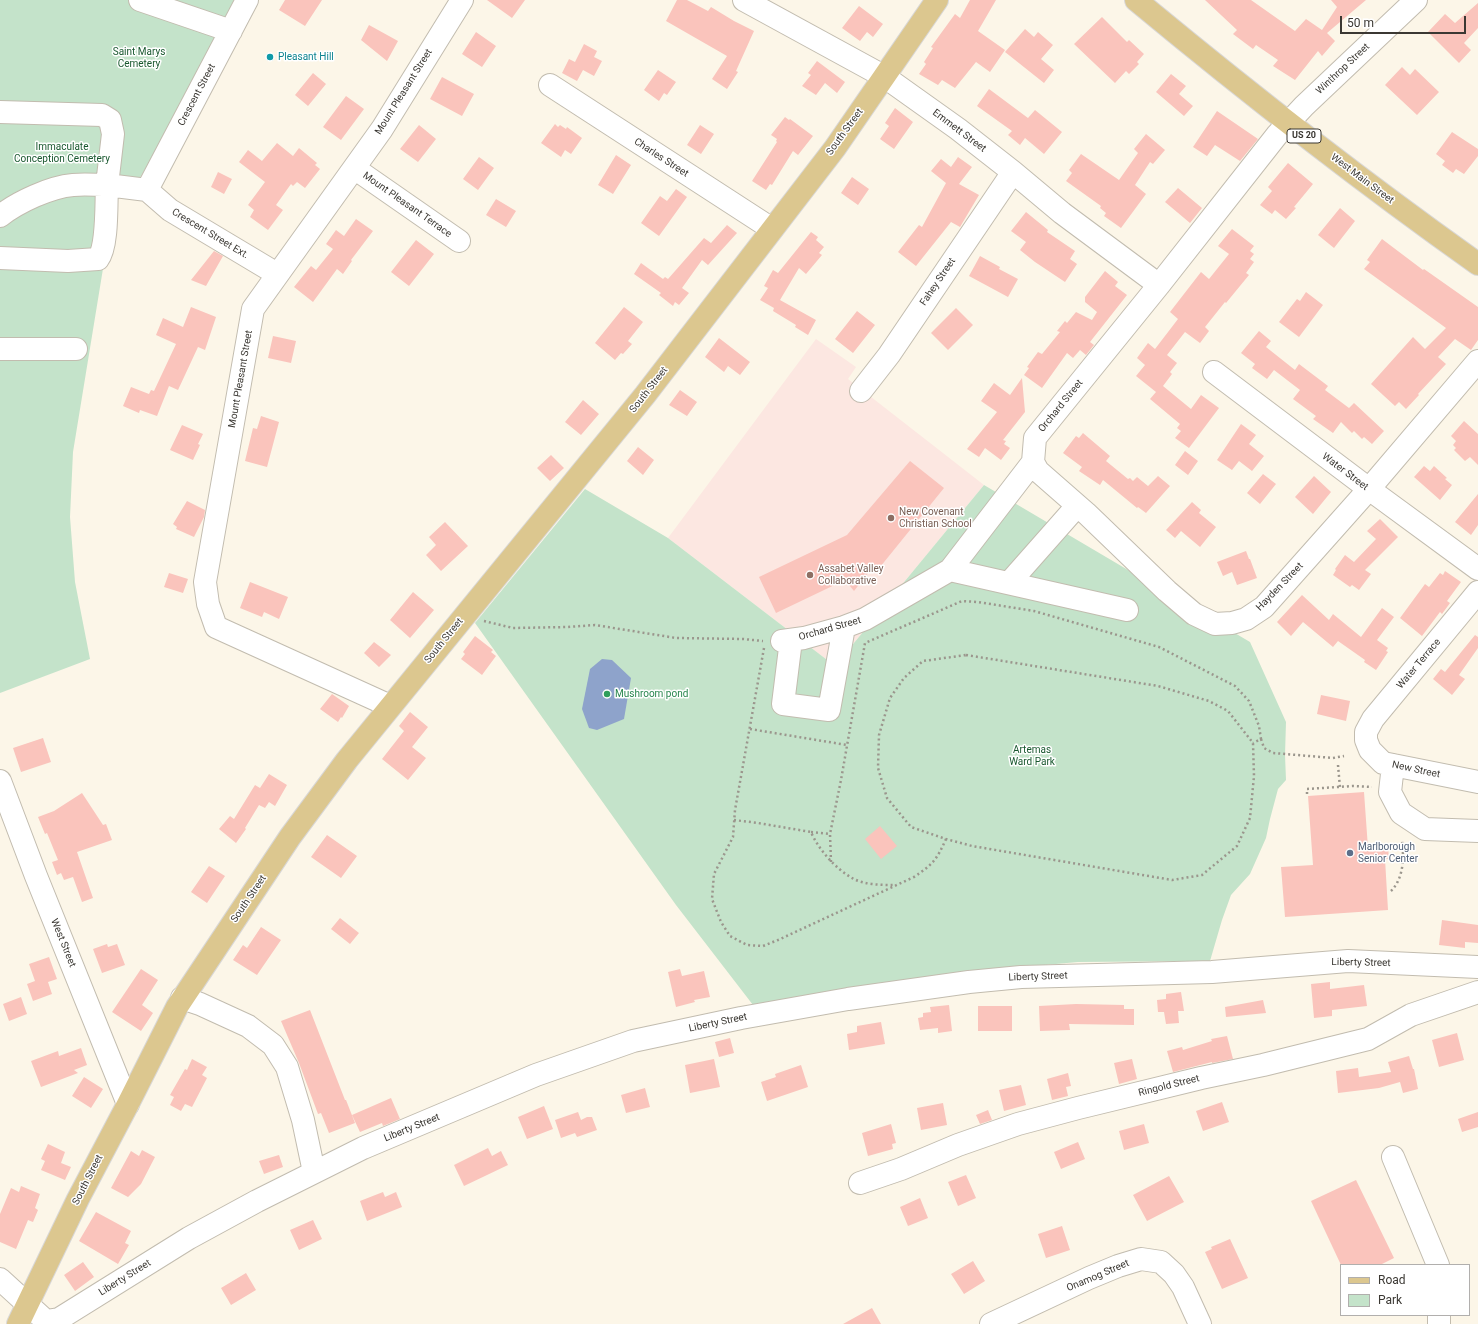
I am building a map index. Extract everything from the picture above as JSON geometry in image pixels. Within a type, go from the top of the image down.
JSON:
[{"type":"main road","name":"South Street","points":[[18,1324],[78,1199],[182,998],[320,794],[390,706],[645,395],[835,148],[937,0]]},
{"type":"main road","name":"West Main Street","points":[[1136,0],[1289,124],[1410,216],[1478,264]]},
{"type":"street","points":[[140,0],[230,31]]},
{"type":"street","name":"Crescent Street","points":[[146,190],[247,0]]},
{"type":"street","name":"Mount Pleasant Street","points":[[390,706],[216,627],[208,604],[205,582],[253,309],[382,129],[462,0]]},
{"type":"street","name":"Emmett Street","points":[[744,0],[885,77],[958,129],[1062,213],[1159,286]]},
{"type":"street","name":"Winthrop Street","points":[[1289,124],[1304,106],[1416,0]]},
{"type":"street","name":"Charles Street","points":[[550,85],[772,230]]},
{"type":"street","points":[[0,112],[102,115],[110,120],[113,134],[107,185],[102,254],[98,259],[68,261],[0,258]]},
{"type":"street","name":"Orchard Street","points":[[844,627],[828,710],[783,704],[786,640],[804,638],[844,627],[865,619],[950,570],[1033,462],[1035,438],[1159,286],[1277,135],[1289,124]]},
{"type":"street","name":"Mount Pleasant Terrace","points":[[354,168],[459,242]]},
{"type":"street","name":"Fahey Street","points":[[861,391],[889,355],[1013,172]]},
{"type":"street","points":[[0,216],[24,201],[51,190],[72,185],[107,185],[146,190]]},
{"type":"street","name":"Crescent Street Ext.","points":[[146,190],[170,210],[277,274]]},
{"type":"street","points":[[0,349],[76,349]]},
{"type":"street","name":"Hayden Street","points":[[1033,462],[1038,471],[1167,591],[1194,614],[1215,624],[1232,623],[1246,619],[1264,607],[1478,361]]},
{"type":"street","name":"Water Street","points":[[1214,372],[1368,489],[1478,569]]},
{"type":"street","points":[[1009,583],[1077,506]]},
{"type":"street","points":[[950,570],[1126,610]]},
{"type":"street","name":"Water Terrace","points":[[1366,740],[1366,732],[1373,719],[1478,592]]},
{"type":"street","name":"New Street","points":[[1366,740],[1370,750],[1383,763],[1478,782]]},
{"type":"street","points":[[1393,765],[1390,792],[1401,813],[1425,829],[1478,831]]},
{"type":"street","name":"West Street","points":[[0,780],[39,883],[128,1104]]},
{"type":"street","name":"Liberty Street","points":[[28,1303],[46,1321],[59,1319],[189,1238],[257,1201],[363,1148],[536,1075],[633,1041],[741,1018],[848,1000],[969,982],[1021,977],[1212,972],[1348,961],[1478,967]]},
{"type":"street","name":"Ringold Street","points":[[860,1183],[900,1169],[958,1145],[1018,1124],[1201,1078],[1263,1065],[1368,1039],[1411,1015],[1478,992]]},
{"type":"street","points":[[182,998],[200,1004],[248,1026],[273,1045],[287,1067],[303,1120],[314,1172]]},
{"type":"street","points":[[1393,1157],[1438,1264]]},
{"type":"street","name":"Onamog Street","points":[[991,1324],[1090,1278],[1118,1266],[1141,1259],[1161,1262],[1174,1274],[1183,1287],[1200,1324]]},
{"type":"street","points":[[0,1280],[28,1303]]},
{"type":"path","points":[[832,862],[830,834],[865,643],[962,601],[978,602],[1034,612],[1159,647],[1235,686],[1249,701],[1259,726],[1264,748],[1273,753],[1326,757],[1344,756]]},
{"type":"path","points":[[471,608],[484,620],[513,628],[596,625],[676,638],[743,639],[765,641],[734,820],[733,837],[714,874],[712,899],[721,922],[730,936],[747,945],[763,946],[778,940],[914,877],[932,865],[940,854],[946,839]]},
{"type":"path","points":[[966,655],[1158,686],[1209,701],[1228,710],[1252,744],[1254,776],[1250,818],[1237,846],[1202,875],[1172,880],[972,846],[946,839],[911,827],[887,798],[878,768],[879,735],[890,698],[904,678],[923,661],[966,655]]},
{"type":"path","points":[[750,729],[847,745]]},
{"type":"path","points":[[1252,744],[1261,739]]},
{"type":"path","points":[[1338,765],[1340,788]]},
{"type":"path","points":[[1307,794],[1307,789],[1375,787]]},
{"type":"path","points":[[734,820],[830,834]]},
{"type":"path","points":[[811,832],[816,845],[832,862],[852,879],[872,884],[896,885]]},
{"type":"path","points":[[1391,891],[1399,879],[1403,864],[1402,840]]},
{"type":"shaded area","points":[[816,339],[856,367],[848,379],[984,485],[835,666],[668,538]]},
{"type":"green space","name":"Immaculate Conception Cemetery","points":[[0,0],[234,0],[154,154],[135,186],[118,177],[73,452],[70,517],[75,582],[90,659],[0,693]]},
{"type":"green space","name":"Artemas Ward Park","points":[[984,485],[1250,642],[1286,722],[1286,780],[1278,789],[1266,838],[1250,874],[1231,895],[1210,961],[1078,962],[978,971],[753,1005],[676,905],[475,623],[585,489],[668,538],[835,666]]},
{"type":"water","name":"Mushroom pond","points":[[602,659],[612,660],[631,678],[624,719],[597,730],[589,728],[582,709],[590,669]]},
{"type":"building","points":[[285,0],[322,0],[305,26],[279,10]]},
{"type":"building","points":[[487,0],[525,0],[512,18]]},
{"type":"building","points":[[677,0],[687,0],[708,11],[711,7],[754,31],[736,71],[738,72],[727,89],[712,79],[727,56],[666,21]]},
{"type":"building","points":[[970,0],[996,0],[978,31],[1005,50],[990,72],[976,62],[955,88],[942,80],[938,85],[919,74],[926,64],[924,62],[933,48],[931,47],[955,14],[960,18]]},
{"type":"building","points":[[1205,0],[1251,0],[1295,31],[1306,19],[1322,30],[1337,7],[1331,0],[1366,0],[1327,33],[1335,41],[1322,56],[1318,51],[1295,80],[1273,66],[1278,60],[1256,45],[1253,49],[1233,34],[1237,30]]},
{"type":"building","points":[[1478,3],[1478,28],[1464,43],[1471,50],[1459,63],[1428,32],[1445,14],[1455,23]]},
{"type":"building","points":[[859,6],[883,24],[873,37],[867,32],[860,41],[842,28]]},
{"type":"building","points":[[1102,17],[1127,42],[1129,40],[1144,54],[1137,62],[1139,64],[1129,74],[1126,71],[1115,83],[1074,44]]},
{"type":"building","points":[[369,25],[398,41],[387,61],[361,40]]},
{"type":"building","points":[[1025,29],[1034,37],[1038,32],[1053,45],[1041,59],[1054,70],[1044,83],[1005,52]]},
{"type":"building","points":[[476,32],[496,46],[482,67],[462,54]]},
{"type":"building","points":[[584,44],[597,51],[594,57],[602,61],[594,76],[583,70],[577,81],[562,73],[569,59],[575,62]]},
{"type":"building","points":[[817,61],[845,82],[837,93],[825,83],[816,95],[802,86],[811,75],[808,73]]},
{"type":"building","points":[[1402,67],[1410,75],[1415,69],[1439,92],[1417,115],[1385,85]]},
{"type":"building","points":[[658,70],[676,82],[667,95],[664,93],[659,101],[644,90]]},
{"type":"building","points":[[313,73],[326,84],[308,106],[295,95]]},
{"type":"building","points":[[1171,74],[1186,86],[1179,94],[1193,106],[1184,116],[1156,92]]},
{"type":"building","points":[[442,77],[474,94],[462,116],[430,99]]},
{"type":"building","points":[[989,89],[1028,118],[1035,110],[1062,132],[1044,154],[1025,138],[1020,145],[1008,135],[1012,131],[977,106]]},
{"type":"building","points":[[346,96],[364,109],[341,140],[323,127]]},
{"type":"building","points":[[895,108],[913,122],[894,149],[880,139],[889,126],[885,123]]},
{"type":"building","points":[[1217,111],[1258,139],[1240,161],[1215,145],[1207,156],[1193,147]]},
{"type":"building","points":[[785,117],[813,136],[798,155],[793,151],[772,185],[770,184],[766,190],[752,181],[777,142],[777,139],[771,135]]},
{"type":"building","points":[[555,124],[558,127],[560,125],[566,129],[567,127],[582,138],[571,154],[565,150],[561,157],[541,143]]},
{"type":"building","points":[[419,125],[436,139],[418,162],[400,149]]},
{"type":"building","points":[[700,125],[714,134],[701,154],[687,145]]},
{"type":"building","points":[[1452,132],[1478,149],[1478,156],[1464,174],[1456,169],[1453,173],[1442,165],[1445,161],[1436,154]]},
{"type":"building","points":[[1146,134],[1165,150],[1153,164],[1150,162],[1135,185],[1146,194],[1121,228],[1104,216],[1106,213],[1100,208],[1101,206],[1066,181],[1072,173],[1069,170],[1081,154],[1119,180],[1138,153],[1134,149]]},
{"type":"building","points":[[277,143],[293,156],[299,148],[317,163],[315,165],[320,169],[305,188],[297,182],[293,186],[291,184],[276,205],[283,210],[268,230],[250,217],[254,210],[248,205],[265,182],[239,162],[248,150],[262,161]]},
{"type":"building","points":[[616,155],[631,165],[613,194],[598,185]]},
{"type":"building","points":[[479,157],[494,168],[478,190],[463,179]]},
{"type":"building","points":[[958,157],[972,167],[959,184],[979,195],[960,227],[951,222],[916,266],[898,252],[919,225],[922,227],[946,183],[931,171],[941,159],[951,167]]},
{"type":"building","points":[[1288,163],[1313,184],[1286,219],[1275,210],[1272,214],[1260,205],[1272,191],[1268,187]]},
{"type":"building","points":[[218,172],[232,179],[224,194],[211,187]]},
{"type":"building","points":[[852,177],[869,189],[858,205],[841,193]]},
{"type":"building","points":[[1178,188],[1202,208],[1190,223],[1165,202]]},
{"type":"building","points":[[676,189],[687,197],[659,236],[641,223],[660,196],[667,201]]},
{"type":"building","points":[[496,199],[516,211],[506,227],[486,215]]},
{"type":"building","points":[[1340,208],[1355,221],[1334,248],[1318,235]]},
{"type":"building","points":[[1026,212],[1048,230],[1047,232],[1075,251],[1070,259],[1077,264],[1065,282],[1020,250],[1026,242],[1011,231]]},
{"type":"building","points":[[356,219],[373,231],[351,260],[352,261],[343,274],[337,269],[313,302],[294,287],[311,266],[316,270],[333,249],[326,244],[336,230],[344,236]]},
{"type":"building","points":[[727,225],[737,233],[708,265],[702,260],[682,288],[689,293],[679,305],[675,302],[673,306],[659,295],[661,293],[634,274],[641,263],[663,279],[665,277],[668,279],[704,238],[711,243]]},
{"type":"building","points":[[1232,229],[1254,246],[1250,251],[1254,254],[1250,259],[1254,262],[1246,273],[1249,275],[1205,327],[1209,331],[1200,343],[1185,332],[1167,355],[1177,363],[1170,372],[1172,374],[1163,386],[1191,409],[1201,395],[1219,408],[1189,448],[1175,438],[1181,431],[1177,428],[1180,424],[1150,399],[1156,392],[1136,376],[1145,365],[1137,358],[1148,343],[1155,349],[1178,319],[1170,312],[1201,272],[1209,279],[1229,254],[1218,246]]},
{"type":"building","points":[[811,232],[818,237],[816,240],[824,247],[819,253],[822,255],[806,274],[799,268],[780,300],[816,320],[808,335],[795,327],[796,325],[773,311],[774,308],[760,300],[768,288],[764,286],[773,270],[778,273]]},
{"type":"building","points":[[1382,239],[1423,270],[1424,269],[1478,307],[1478,340],[1471,350],[1455,339],[1438,357],[1446,364],[1406,409],[1399,402],[1395,406],[1371,384],[1413,337],[1425,349],[1446,328],[1364,269],[1370,262],[1367,260]]},
{"type":"building","points":[[416,240],[434,254],[409,286],[391,272]]},
{"type":"building","points":[[214,251],[223,256],[206,286],[191,280]]},
{"type":"building","points":[[980,256],[1000,267],[999,269],[1018,279],[1008,297],[969,276]]},
{"type":"building","points":[[1105,271],[1118,282],[1115,286],[1127,295],[1090,342],[1094,345],[1086,355],[1080,350],[1073,358],[1067,353],[1042,388],[1024,375],[1029,368],[1027,367],[1038,352],[1042,354],[1060,332],[1057,331],[1065,321],[1067,323],[1076,312],[1092,320],[1097,312],[1085,302],[1085,297]]},
{"type":"building","points":[[1306,292],[1323,305],[1299,337],[1279,322],[1297,299],[1300,301]]},
{"type":"building","points":[[191,307],[216,317],[205,350],[198,347],[178,390],[169,386],[157,416],[140,410],[139,413],[123,406],[131,387],[149,394],[151,390],[154,391],[176,344],[156,335],[163,318],[183,327]]},
{"type":"building","points":[[624,307],[643,322],[628,341],[632,344],[615,360],[595,343]]},
{"type":"building","points":[[956,308],[973,325],[948,350],[931,333]]},
{"type":"building","points":[[857,311],[875,325],[853,353],[835,339]]},
{"type":"building","points":[[1259,331],[1271,341],[1266,347],[1295,370],[1299,364],[1328,386],[1325,390],[1349,408],[1354,403],[1384,431],[1372,444],[1364,437],[1362,439],[1354,431],[1352,433],[1341,422],[1333,433],[1313,419],[1316,416],[1293,399],[1300,390],[1274,370],[1267,379],[1252,368],[1255,364],[1241,353]]},
{"type":"building","points":[[273,336],[296,341],[291,363],[268,358]]},
{"type":"building","points":[[719,338],[750,362],[740,375],[728,366],[724,372],[705,357]]},
{"type":"building","points":[[1022,378],[1025,412],[1003,440],[1006,441],[1004,444],[1010,448],[1001,460],[985,448],[979,457],[967,449],[997,412],[981,401],[994,383],[1010,395]]},
{"type":"building","points":[[680,390],[697,402],[687,416],[669,405]]},
{"type":"building","points":[[583,400],[599,414],[581,435],[565,422]]},
{"type":"building","points":[[261,416],[279,422],[267,467],[245,461],[253,428],[257,429]]},
{"type":"building","points":[[1464,421],[1478,434],[1478,465],[1470,457],[1465,461],[1454,450],[1456,448],[1453,445],[1456,441],[1451,436]]},
{"type":"building","points":[[1241,424],[1256,435],[1249,444],[1264,456],[1252,471],[1239,461],[1232,470],[1217,460]]},
{"type":"building","points":[[182,425],[203,434],[193,460],[170,450]]},
{"type":"building","points":[[1083,433],[1110,456],[1106,461],[1128,479],[1130,478],[1133,481],[1137,477],[1148,486],[1158,476],[1170,486],[1146,513],[1138,507],[1137,508],[1103,480],[1100,485],[1079,471],[1082,467],[1063,453],[1076,436],[1079,438]]},
{"type":"building","points":[[638,447],[654,460],[643,475],[627,461]]},
{"type":"building","points":[[1185,451],[1198,461],[1188,475],[1175,465]]},
{"type":"building","points":[[551,455],[564,468],[550,481],[537,468]]},
{"type":"building","points":[[910,461],[944,488],[876,572],[871,569],[854,591],[845,580],[776,613],[759,577],[847,535]]},
{"type":"building","points":[[1424,466],[1430,471],[1434,466],[1452,485],[1440,500],[1414,477]]},
{"type":"building","points":[[1263,474],[1276,484],[1260,504],[1247,493]]},
{"type":"building","points":[[1314,476],[1331,492],[1313,514],[1295,497]]},
{"type":"building","points":[[1478,494],[1478,525],[1471,535],[1455,522]]},
{"type":"building","points":[[187,501],[205,510],[204,517],[194,537],[176,529],[177,527],[173,524]]},
{"type":"building","points":[[1192,502],[1201,510],[1199,513],[1216,527],[1200,547],[1181,531],[1175,538],[1166,530]]},
{"type":"building","points":[[1380,519],[1398,537],[1365,570],[1371,574],[1359,590],[1352,585],[1350,587],[1333,575],[1336,570],[1335,569],[1345,555],[1354,562],[1376,539],[1367,531]]},
{"type":"building","points":[[445,522],[468,546],[441,571],[426,555],[436,545],[429,537]]},
{"type":"building","points":[[1246,551],[1257,578],[1237,585],[1232,572],[1223,576],[1217,562]]},
{"type":"building","points":[[1445,571],[1461,582],[1447,601],[1450,603],[1442,614],[1440,612],[1422,636],[1400,618],[1425,584],[1429,587],[1440,573],[1443,575]]},
{"type":"building","points":[[169,573],[188,579],[183,593],[164,587]]},
{"type":"building","points":[[250,582],[288,597],[279,619],[264,612],[262,617],[240,608]]},
{"type":"building","points":[[413,592],[434,610],[410,638],[390,620]]},
{"type":"building","points":[[1302,595],[1329,620],[1333,614],[1361,637],[1382,608],[1394,617],[1377,640],[1388,648],[1386,651],[1388,652],[1376,670],[1364,662],[1365,660],[1338,641],[1333,647],[1303,622],[1291,636],[1277,622]]},
{"type":"building","points":[[1475,635],[1478,637],[1478,648],[1459,675],[1465,679],[1452,695],[1433,679],[1441,669],[1445,672]]},
{"type":"building","points":[[475,636],[493,650],[491,652],[496,656],[482,675],[461,659],[465,654],[463,652]]},
{"type":"building","points":[[374,642],[391,655],[379,667],[364,653]]},
{"type":"building","points":[[332,694],[349,706],[338,722],[320,709]]},
{"type":"building","points":[[1321,695],[1350,701],[1346,721],[1317,714]]},
{"type":"building","points":[[410,712],[428,727],[412,747],[426,758],[408,780],[382,759],[404,731],[399,726]]},
{"type":"building","points":[[43,738],[51,762],[21,772],[13,748]]},
{"type":"building","points":[[269,774],[287,785],[275,806],[269,802],[265,808],[259,805],[245,828],[246,829],[236,843],[219,829],[230,816],[234,819],[255,785],[260,788]]},
{"type":"building","name":"Marlborough Senior Center","points":[[1364,792],[1368,848],[1388,847],[1389,859],[1385,859],[1388,910],[1285,917],[1281,867],[1313,865],[1308,796]]},
{"type":"building","points":[[82,793],[103,825],[106,824],[112,840],[77,852],[93,898],[82,902],[73,877],[64,880],[61,873],[57,875],[52,862],[58,860],[47,833],[45,834],[38,817],[54,811]]},
{"type":"building","points":[[880,826],[897,846],[881,859],[865,839]]},
{"type":"building","points":[[327,835],[357,856],[341,878],[311,857]]},
{"type":"building","points":[[209,866],[225,876],[207,903],[191,892]]},
{"type":"building","points":[[340,918],[359,933],[350,944],[331,929]]},
{"type":"building","points":[[1442,920],[1478,925],[1478,943],[1465,942],[1465,948],[1439,945]]},
{"type":"building","points":[[261,927],[281,940],[257,975],[233,960],[243,945],[247,948]]},
{"type":"building","points":[[107,944],[108,947],[117,944],[125,965],[102,973],[93,949]]},
{"type":"building","points":[[49,957],[57,979],[48,982],[52,994],[33,1001],[27,984],[35,981],[29,964]]},
{"type":"building","points":[[141,969],[158,980],[142,1005],[153,1013],[141,1031],[112,1012]]},
{"type":"building","points":[[680,969],[682,976],[704,971],[710,997],[694,1000],[695,1002],[676,1007],[668,972]]},
{"type":"building","points":[[1330,982],[1330,989],[1364,985],[1367,1006],[1332,1010],[1332,1016],[1314,1018],[1311,984]]},
{"type":"building","points":[[1181,992],[1184,1011],[1178,1011],[1179,1023],[1166,1024],[1164,1012],[1158,1012],[1157,1000],[1166,999],[1166,994]]},
{"type":"building","points":[[21,997],[27,1014],[9,1021],[3,1004]]},
{"type":"building","points":[[1263,1000],[1266,1013],[1226,1017],[1225,1007]]},
{"type":"building","points":[[1076,1004],[1124,1005],[1124,1009],[1134,1009],[1134,1025],[1069,1024],[1070,1030],[1040,1031],[1039,1006]]},
{"type":"building","points":[[949,1005],[952,1031],[938,1033],[938,1028],[920,1030],[918,1018],[923,1017],[923,1013],[931,1012],[930,1007]]},
{"type":"building","points":[[978,1006],[1012,1006],[1012,1031],[978,1031]]},
{"type":"building","points":[[310,1010],[355,1123],[329,1133],[321,1113],[318,1114],[281,1021]]},
{"type":"building","points":[[881,1022],[885,1044],[849,1050],[847,1034],[857,1032],[857,1026]]},
{"type":"building","points":[[1457,1033],[1464,1060],[1439,1067],[1432,1040]]},
{"type":"building","points":[[1227,1036],[1233,1059],[1212,1062],[1173,1072],[1167,1051],[1182,1047],[1183,1050],[1212,1041],[1211,1039]]},
{"type":"building","points":[[730,1038],[734,1053],[719,1057],[715,1042]]},
{"type":"building","points":[[81,1048],[87,1065],[74,1070],[78,1073],[41,1087],[31,1061],[58,1051],[59,1056]]},
{"type":"building","points":[[1409,1056],[1414,1069],[1418,1089],[1403,1093],[1400,1082],[1379,1088],[1338,1093],[1336,1071],[1358,1068],[1359,1077],[1391,1072],[1388,1062]]},
{"type":"building","points":[[192,1059],[207,1067],[202,1075],[207,1078],[192,1107],[185,1104],[181,1111],[170,1105],[174,1097],[170,1095],[185,1069],[187,1070]]},
{"type":"building","points":[[714,1059],[720,1087],[690,1093],[685,1065]]},
{"type":"building","points":[[1132,1059],[1137,1079],[1119,1084],[1114,1063]]},
{"type":"building","points":[[801,1065],[808,1087],[767,1101],[761,1082],[776,1077],[775,1074]]},
{"type":"building","points":[[1068,1073],[1071,1086],[1066,1087],[1068,1096],[1052,1100],[1047,1079]]},
{"type":"building","points":[[84,1077],[103,1089],[91,1108],[72,1096]]},
{"type":"building","points":[[1021,1085],[1026,1105],[1004,1111],[999,1090]]},
{"type":"building","points":[[645,1088],[650,1107],[626,1113],[621,1095]]},
{"type":"building","points":[[391,1098],[400,1119],[383,1126],[382,1123],[360,1132],[352,1115]]},
{"type":"building","points":[[1222,1102],[1229,1122],[1203,1131],[1196,1111]]},
{"type":"building","points":[[943,1103],[947,1125],[921,1130],[917,1108]]},
{"type":"building","points":[[544,1106],[553,1129],[527,1139],[518,1117]]},
{"type":"building","points":[[988,1110],[992,1120],[980,1124],[976,1115]]},
{"type":"building","points":[[578,1112],[581,1120],[587,1117],[592,1117],[597,1130],[577,1137],[575,1133],[561,1138],[555,1120]]},
{"type":"building","points":[[1478,1112],[1478,1127],[1462,1132],[1458,1119]]},
{"type":"building","points":[[891,1124],[896,1143],[892,1144],[893,1149],[868,1156],[862,1133]]},
{"type":"building","points":[[1144,1124],[1149,1143],[1124,1150],[1119,1131]]},
{"type":"building","points":[[1078,1142],[1085,1159],[1061,1169],[1054,1152]]},
{"type":"building","points":[[48,1144],[65,1152],[61,1163],[71,1167],[65,1180],[41,1170],[45,1161],[41,1159]]},
{"type":"building","points":[[488,1148],[492,1156],[501,1151],[508,1165],[464,1186],[454,1165]]},
{"type":"building","points":[[142,1150],[155,1157],[141,1184],[128,1197],[111,1188],[131,1151],[139,1156]]},
{"type":"building","points":[[279,1155],[283,1167],[264,1174],[259,1161]]},
{"type":"building","points":[[966,1175],[976,1198],[958,1206],[948,1182]]},
{"type":"building","points":[[1169,1176],[1184,1202],[1147,1221],[1133,1195]]},
{"type":"building","points":[[1356,1180],[1394,1258],[1382,1264],[1341,1264],[1311,1201]]},
{"type":"building","points":[[21,1186],[40,1194],[35,1208],[38,1210],[33,1222],[28,1220],[16,1249],[0,1242],[0,1214],[11,1188],[19,1192]]},
{"type":"building","points":[[383,1192],[385,1197],[396,1192],[402,1207],[367,1221],[360,1201]]},
{"type":"building","points":[[920,1198],[928,1218],[908,1226],[900,1207]]},
{"type":"building","points":[[96,1212],[131,1231],[125,1243],[129,1245],[118,1264],[79,1241]]},
{"type":"building","points":[[313,1220],[322,1239],[299,1250],[290,1230]]},
{"type":"building","points":[[1062,1226],[1070,1250],[1046,1258],[1038,1234]]},
{"type":"building","points":[[1230,1239],[1248,1278],[1222,1289],[1205,1252],[1212,1249],[1211,1247]]},
{"type":"building","points":[[973,1261],[985,1281],[964,1294],[951,1274]]},
{"type":"building","points":[[83,1262],[94,1277],[75,1291],[64,1275]]},
{"type":"building","points":[[246,1273],[256,1290],[231,1305],[221,1288]]},
{"type":"building","points":[[872,1308],[881,1324],[843,1324]]},
{"type":"place","name":"Pleasant Hill","points":[[270,57]]},
{"type":"place","name":"New Covenant Christian School","points":[[891,518]]},
{"type":"place","name":"Assabet Valley Collaborative","points":[[810,575]]},
{"type":"place","name":"Mushroom pond","points":[[607,694]]},
{"type":"place","name":"Marlborough Senior Center","points":[[1350,853]]},
{"type":"park label","name":"Saint Marys Cemetery","points":[[139,58]]}]
